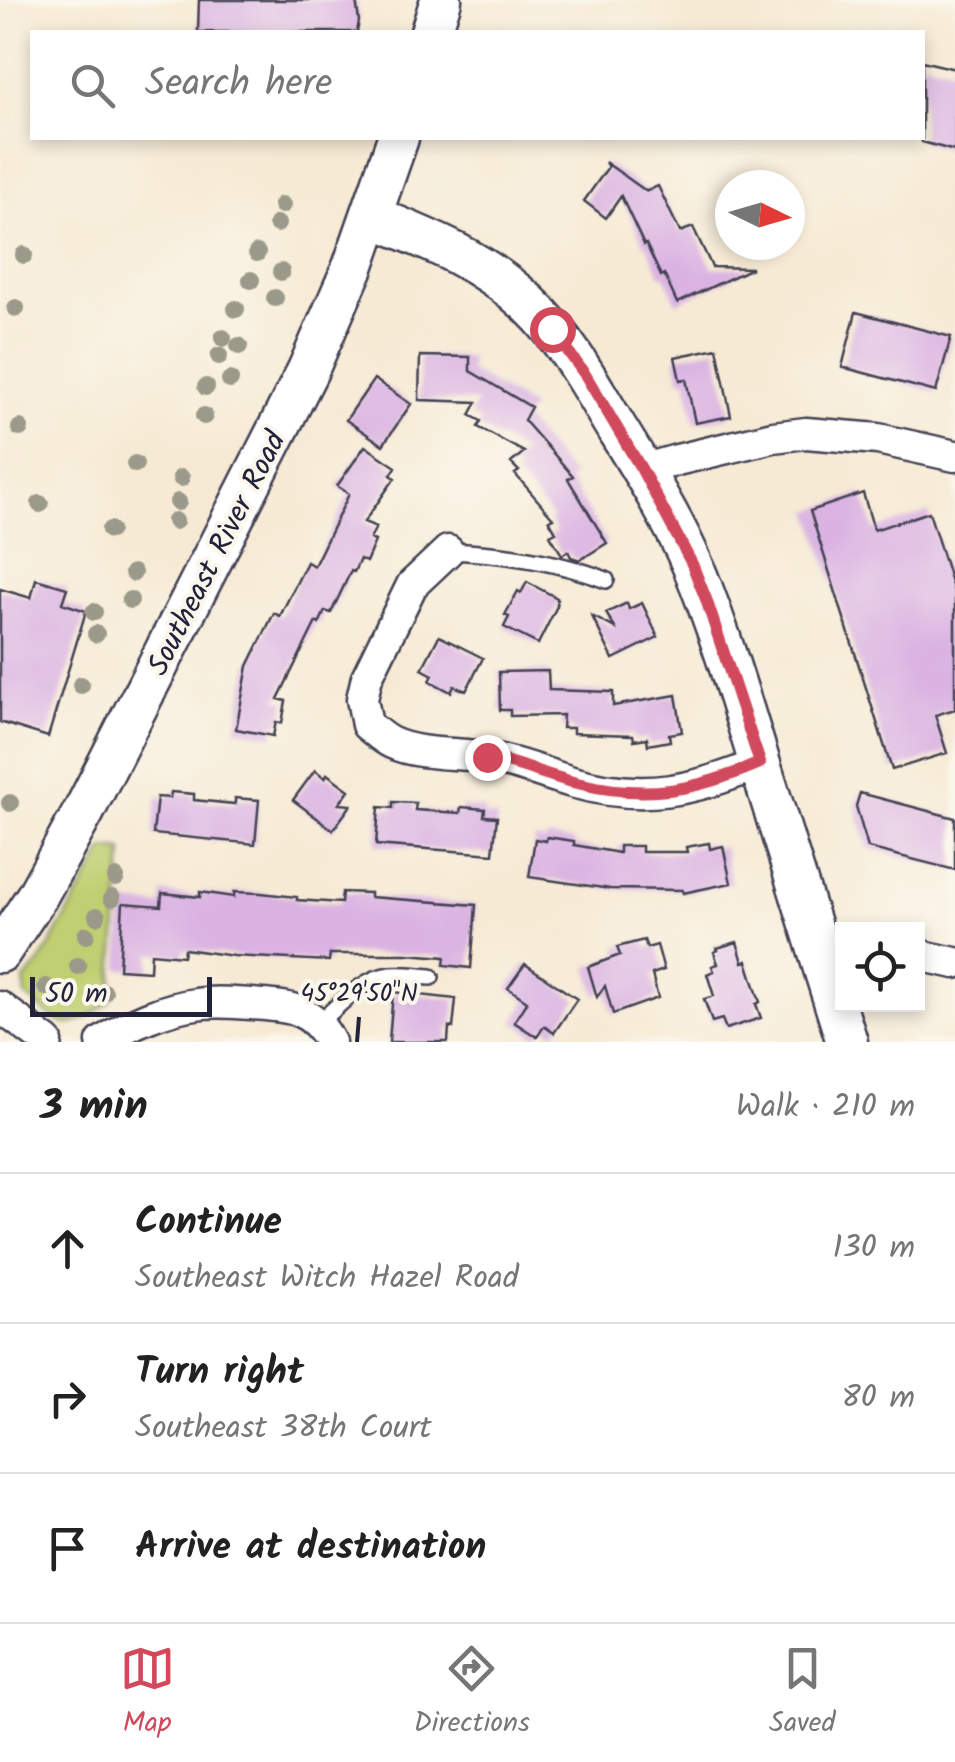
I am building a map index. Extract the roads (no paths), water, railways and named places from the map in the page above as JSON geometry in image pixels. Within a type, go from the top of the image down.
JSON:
[{"type":"main road","points":[[432,30],[441,0]]},
{"type":"main road","name":"Southeast River Road","points":[[0,952],[84,812],[316,353],[353,267],[397,140]]},
{"type":"main road","points":[[371,216],[461,255],[530,305],[582,371],[642,470],[692,564],[706,599],[760,763],[830,948],[847,1042]]},
{"type":"street","points":[[642,470],[774,437],[806,433],[878,440],[955,456]]},
{"type":"street","points":[[448,551],[412,585],[367,677],[362,699],[367,725],[389,742],[516,763],[575,783],[624,792],[677,790],[720,780],[760,763]]},
{"type":"street","points":[[925,957],[955,963]]},
{"type":"street","points":[[102,1042],[160,1013],[215,1002],[287,1006],[324,1033]]},
{"type":"street","points":[[0,1007],[47,1042]]},
{"type":"lane","points":[[448,551],[489,553],[585,572],[606,580]]},
{"type":"lane","points":[[324,1033],[344,1000],[376,979],[389,975],[432,977]]}]
